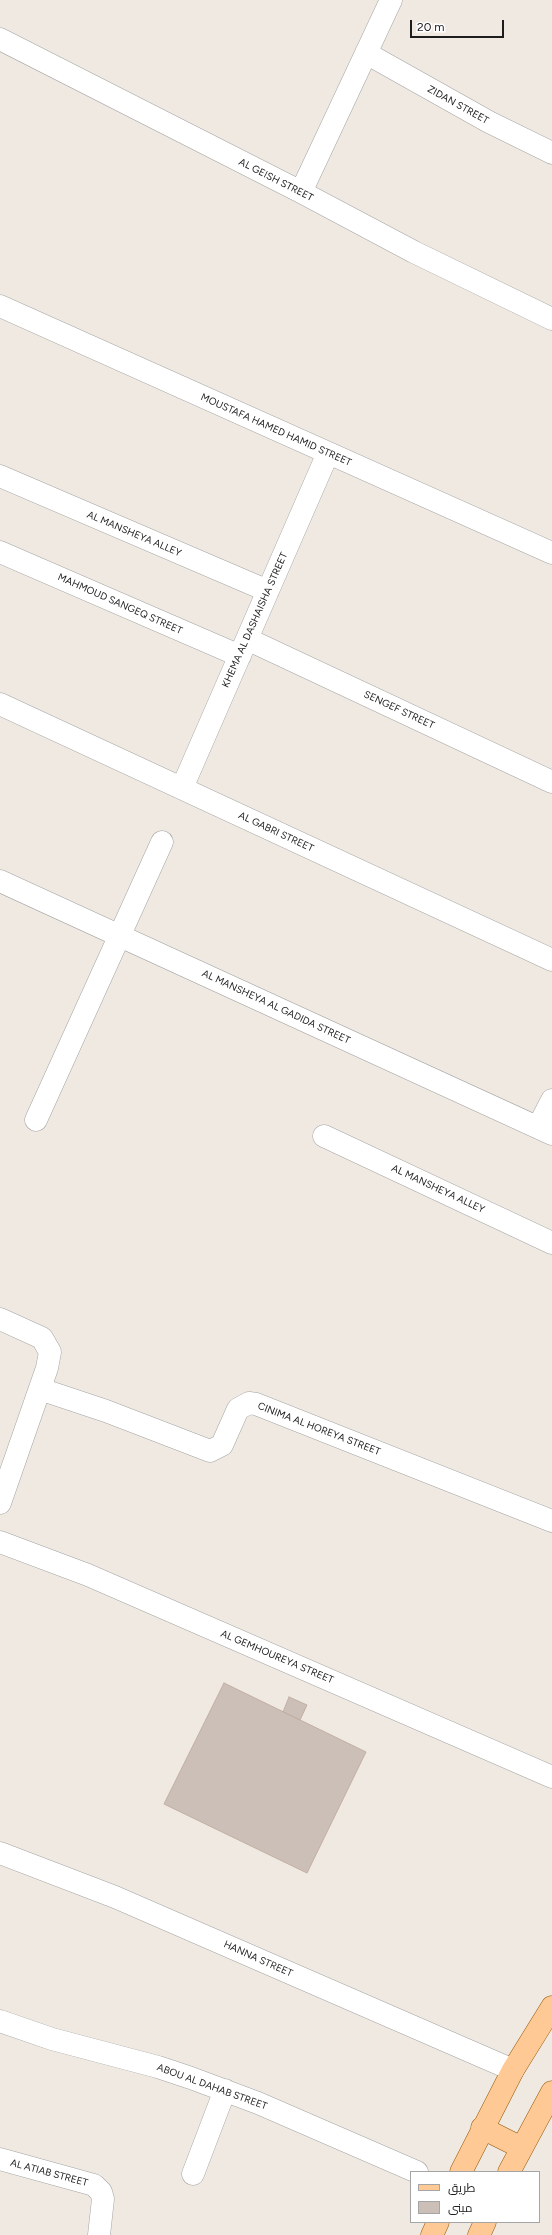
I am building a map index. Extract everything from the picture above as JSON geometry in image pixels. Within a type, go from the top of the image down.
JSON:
[{"type":"main road","points":[[461,2171],[482,2128],[513,2070],[552,2007]]},
{"type":"main road","points":[[508,2171],[520,2147],[552,2092]]},
{"type":"main road","points":[[482,2128],[520,2147]]},
{"type":"main road","points":[[432,2235],[438,2223]]},
{"type":"main road","points":[[479,2235],[485,2223]]},
{"type":"street","points":[[301,192],[391,0]]},
{"type":"street","name":"AL GEISH STREET","points":[[0,39],[301,192],[414,252],[552,319]]},
{"type":"street","name":"ZIDAN STREET","points":[[366,53],[489,122],[552,153]]},
{"type":"street","name":"MOUSTAFA HAMED HAMID STREET","points":[[0,306],[552,553]]},
{"type":"street","name":"KHEMA AL DASHAISHA STREET","points":[[182,788],[328,453]]},
{"type":"street","name":"AL MANSHEYA ALLEY","points":[[0,476],[268,591]]},
{"type":"street","name":"MAHMOUD SANGEQ STREET","points":[[0,552],[243,647]]},
{"type":"street","name":"SENGEF STREET","points":[[243,647],[552,782]]},
{"type":"street","name":"AL GABRI STREET","points":[[0,704],[552,960]]},
{"type":"street","points":[[36,1120],[162,842]]},
{"type":"street","name":"AL MANSHEYA AL GADIDA STREET","points":[[0,881],[545,1130]]},
{"type":"street","points":[[545,1130],[552,1100]]},
{"type":"street","name":"AL MANSHEYA ALLEY","points":[[324,1136],[552,1243]]},
{"type":"street","points":[[0,1319],[42,1338],[47,1344],[50,1352],[40,1389],[0,1503]]},
{"type":"street","name":"CINIMA AL HOREYA STREET","points":[[40,1389],[106,1411],[210,1451],[222,1445],[238,1409],[250,1404],[256,1404],[552,1521]]},
{"type":"street","name":"AL GEMHOUREYA STREET","points":[[0,1542],[88,1576],[552,1777]]},
{"type":"street","name":"HANNA STREET","points":[[0,1854],[115,1896],[513,2070]]},
{"type":"street","name":"ABOU AL DAHAB STREET","points":[[0,2021],[52,2039],[158,2067],[225,2090],[415,2171]]},
{"type":"street","points":[[193,2174],[225,2090]]},
{"type":"street","name":"AL ATIAB STREET","points":[[0,2159],[94,2185],[101,2192],[103,2199],[99,2235]]},
{"type":"building","points":[[224,1683],[366,1752],[307,1873],[164,1804]]},
{"type":"building","points":[[289,1697],[307,1705],[300,1720],[283,1712]]}]
